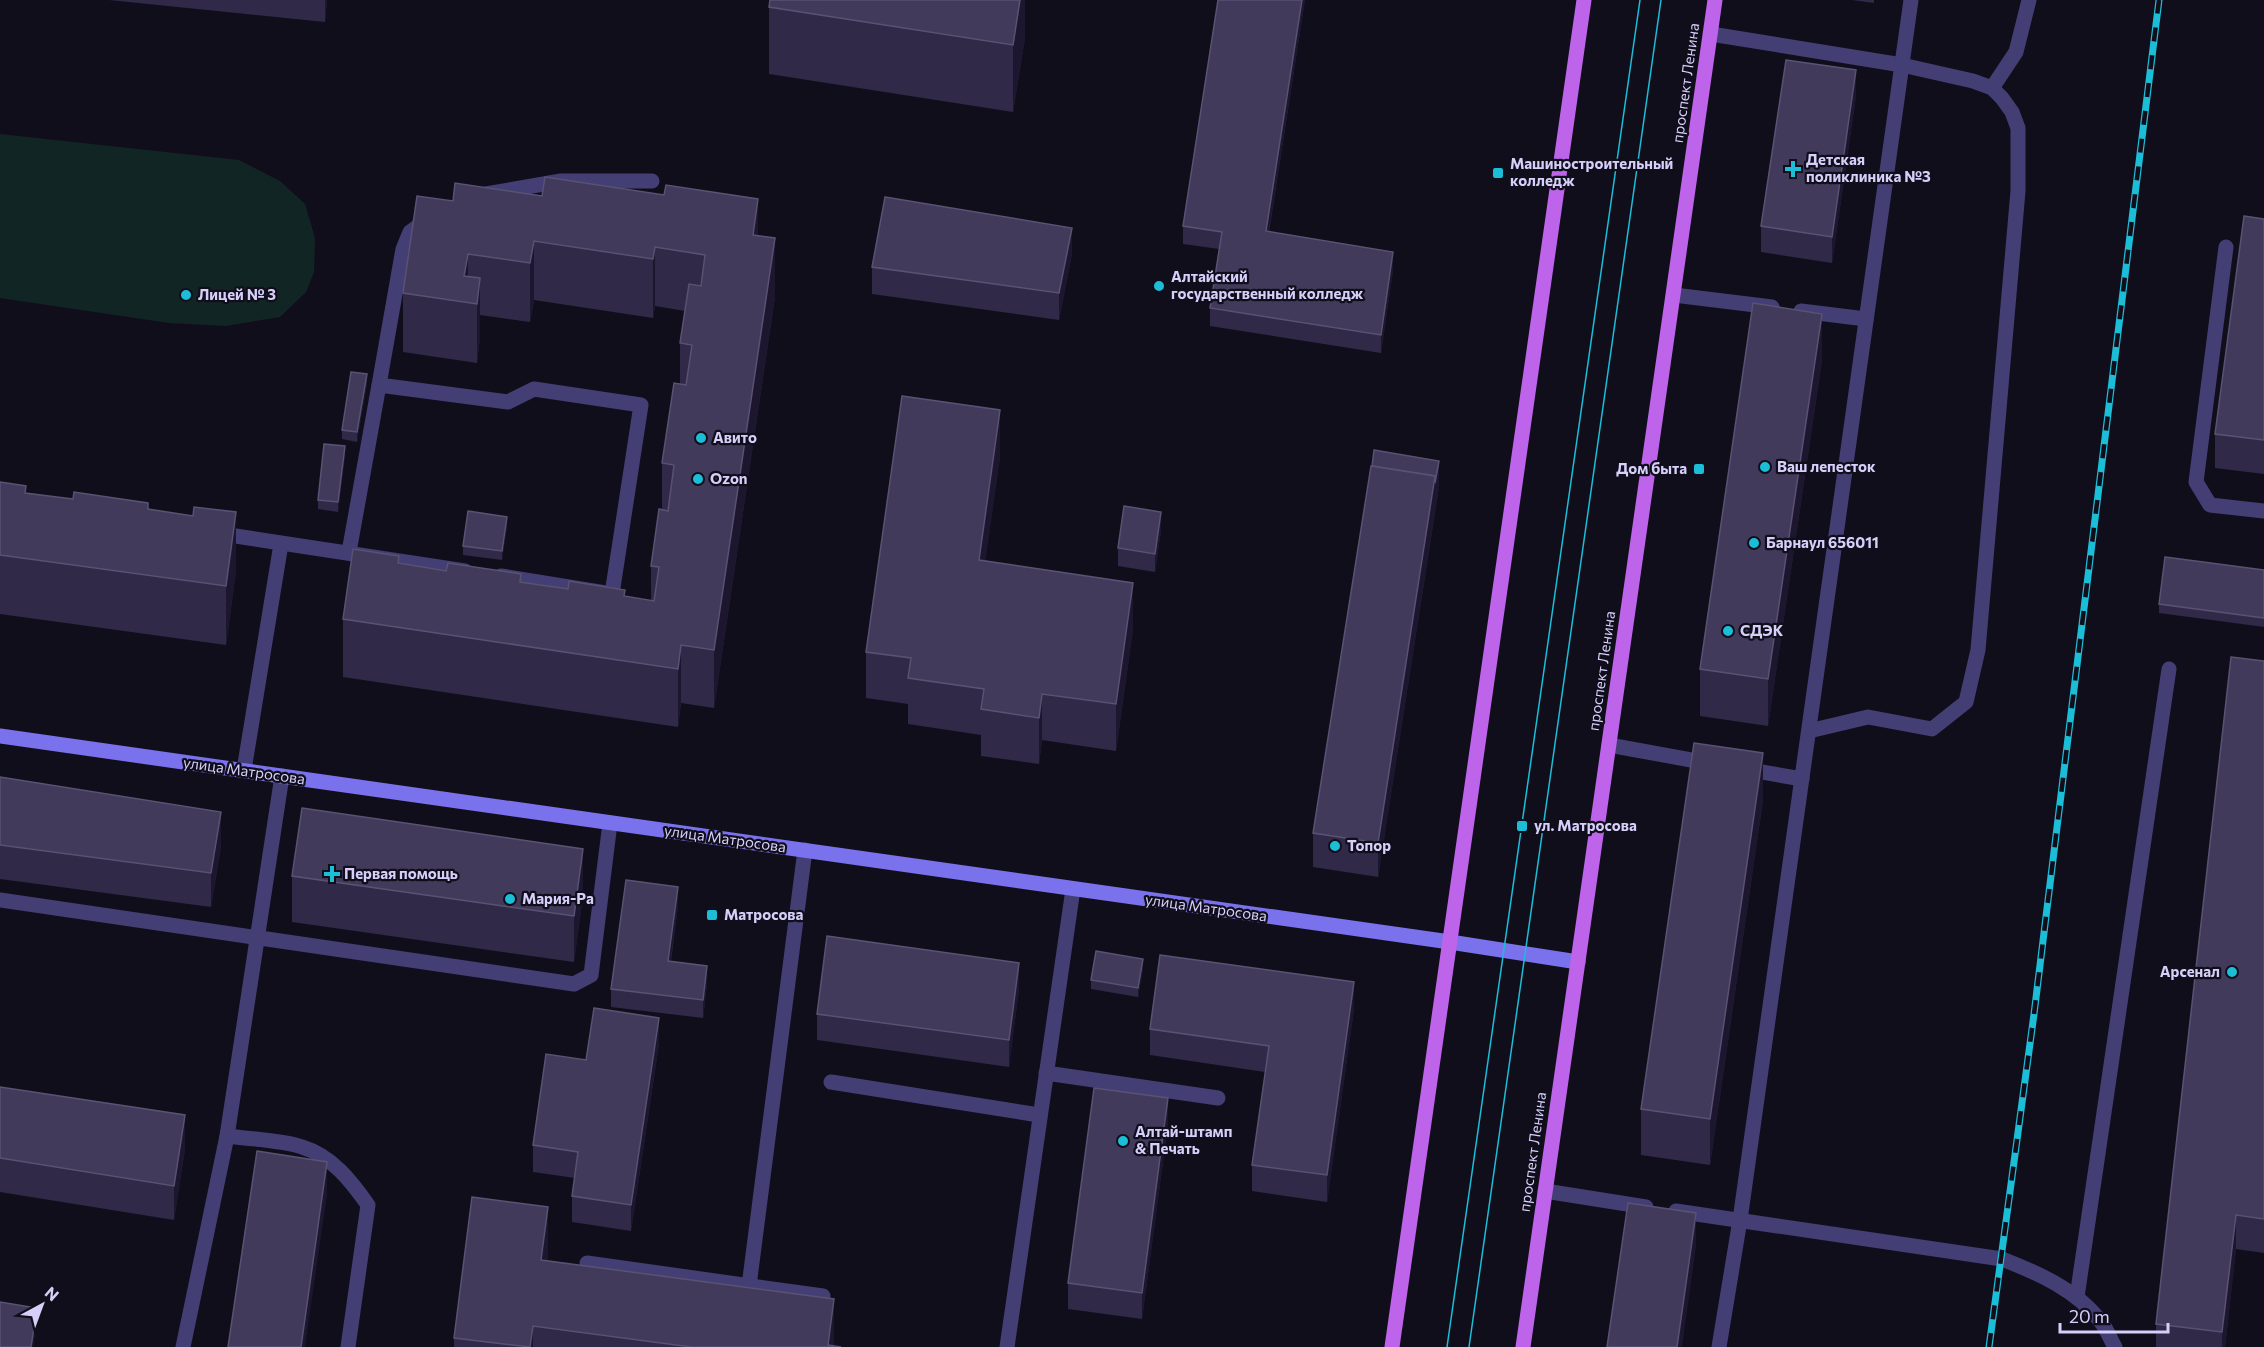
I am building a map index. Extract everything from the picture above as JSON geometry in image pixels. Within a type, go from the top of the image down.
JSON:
[{"type":"main road","points":[[1392,1347],[1584,0]]},
{"type":"main road","name":"проспект Ленина","points":[[1523,1347],[1716,0]]},
{"type":"street","name":"улица Матросова","points":[[0,736],[1578,962]]},
{"type":"lane","points":[[1719,1347],[1740,1220],[1911,0]]},
{"type":"lane","points":[[1992,88],[2016,52],[2029,0]]},
{"type":"lane","points":[[1711,34],[1902,65],[1973,81],[1992,88],[2002,98],[2012,112],[2018,128],[2018,191],[1978,650],[1966,702],[1932,729],[1868,717],[1809,730]]},
{"type":"lane","points":[[469,202],[489,193],[561,181],[652,182]]},
{"type":"lane","points":[[349,552],[403,249],[410,232],[437,215]]},
{"type":"lane","points":[[2226,247],[2196,482],[2210,505],[2264,512]]},
{"type":"lane","points":[[1674,295],[1866,320]]},
{"type":"lane","points":[[199,530],[612,594],[642,405],[534,389],[508,402],[380,385]]},
{"type":"lane","points":[[244,770],[281,544]]},
{"type":"lane","points":[[2077,1297],[2169,669]]},
{"type":"lane","points":[[1609,745],[1802,779]]},
{"type":"lane","points":[[183,1347],[227,1136],[282,776]]},
{"type":"lane","points":[[0,900],[574,984],[591,975],[610,823]]},
{"type":"lane","points":[[749,1286],[805,850]]},
{"type":"lane","points":[[1007,1347],[1073,889]]},
{"type":"lane","points":[[1046,1073],[1218,1098]]},
{"type":"lane","points":[[831,1082],[1040,1115]]},
{"type":"lane","points":[[227,1136],[302,1147],[331,1162],[350,1179],[368,1206],[348,1347]]},
{"type":"lane","points":[[1545,1191],[2002,1259],[2033,1271],[2077,1297],[2102,1323],[2115,1347]]},
{"type":"lane","points":[[587,1263],[823,1296]]},
{"type":"green space","points":[[0,134],[239,160],[280,181],[305,204],[315,238],[314,272],[306,292],[280,317],[226,326],[169,323],[0,298]]},
{"type":"building","points":[[770,0],[1020,0],[1013,45],[769,7]]},
{"type":"building","points":[[1218,0],[1302,0],[1266,231],[1393,252],[1381,335],[1210,308],[1222,232],[1183,226]]},
{"type":"building","points":[[1786,60],[1856,70],[1832,237],[1761,226]]},
{"type":"building","points":[[545,177],[664,195],[666,185],[758,199],[753,235],[775,238],[714,650],[681,645],[678,669],[343,619],[353,549],[399,556],[398,563],[446,571],[448,563],[521,574],[520,582],[568,589],[569,581],[625,590],[624,596],[654,601],[659,567],[651,566],[659,509],[668,511],[674,465],[662,463],[674,383],[686,385],[692,345],[680,343],[689,284],[701,286],[705,255],[655,247],[653,259],[534,241],[530,263],[468,254],[464,276],[480,278],[477,304],[403,293],[417,196],[453,201],[455,183],[542,196]]},
{"type":"building","points":[[885,197],[1072,228],[1059,293],[872,267]]},
{"type":"building","points":[[2244,216],[2264,219],[2264,440],[2215,434]]},
{"type":"building","points":[[1753,303],[1822,314],[1768,679],[1700,669]]},
{"type":"building","points":[[351,372],[367,374],[357,432],[342,430]]},
{"type":"building","points":[[902,396],[1000,410],[979,560],[1133,583],[1116,704],[1042,694],[1039,718],[981,709],[984,689],[908,678],[911,658],[866,652]]},
{"type":"building","points":[[324,444],[345,446],[338,502],[318,500]]},
{"type":"building","points":[[1374,450],[1439,461],[1435,483],[1435,476],[1372,466]]},
{"type":"building","points":[[1371,466],[1435,476],[1378,843],[1313,833]]},
{"type":"building","points":[[0,482],[26,486],[25,493],[73,499],[74,492],[148,503],[148,509],[193,516],[194,507],[236,512],[226,586],[0,555]]},
{"type":"building","points":[[1124,506],[1161,512],[1155,554],[1118,548]]},
{"type":"building","points":[[468,511],[507,517],[502,551],[463,546]]},
{"type":"building","points":[[2165,557],[2264,570],[2264,618],[2159,604]]},
{"type":"building","name":"Арсенал","points":[[2231,657],[2264,661],[2264,1219],[2236,1215],[2222,1332],[2156,1324]]},
{"type":"building","points":[[1694,743],[1763,753],[1710,1119],[1641,1109]]},
{"type":"building","points":[[0,777],[221,812],[211,873],[0,845]]},
{"type":"building","points":[[302,808],[583,849],[574,916],[292,876]]},
{"type":"building","points":[[626,880],[678,887],[668,961],[707,966],[703,1000],[611,989]]},
{"type":"building","points":[[827,936],[1019,963],[1009,1040],[817,1014]]},
{"type":"building","points":[[1096,951],[1143,959],[1138,988],[1091,980]]},
{"type":"building","points":[[1160,955],[1354,982],[1327,1175],[1252,1165],[1269,1046],[1150,1029]]},
{"type":"building","points":[[594,1008],[659,1018],[631,1205],[572,1196],[578,1152],[533,1145],[546,1054],[586,1060]]},
{"type":"building","points":[[0,1087],[185,1115],[174,1186],[0,1158]]},
{"type":"building","points":[[1094,1088],[1168,1098],[1142,1293],[1068,1283]]},
{"type":"building","points":[[257,1151],[327,1162],[301,1347],[228,1347]]},
{"type":"building","points":[[472,1197],[548,1207],[541,1260],[834,1299],[828,1345],[841,1347],[691,1347],[533,1326],[530,1347],[454,1338]]},
{"type":"building","points":[[1628,1203],[1696,1213],[1677,1347],[1607,1347]]},
{"type":"building","points":[[0,1302],[37,1308],[31,1347],[0,1347]]},
{"type":"tram line","points":[[1447,1347],[1640,0]]},
{"type":"tram line","points":[[1469,1347],[1661,0]]},
{"type":"railway","points":[[1989,1347],[2034,1014],[2159,0]]},
{"type":"place","name":"Детская поликлиника №3","points":[[1793,169]]},
{"type":"place","name":"Машиностроительный колледж","points":[[1498,173]]},
{"type":"place","name":"Алтайский государственный колледж","points":[[1159,286]]},
{"type":"place","name":"Лицей № 3","points":[[186,295]]},
{"type":"place","name":"Авито","points":[[701,438]]},
{"type":"place","name":"Ваш лепесток","points":[[1765,467]]},
{"type":"place","name":"Дом быта","points":[[1699,469]]},
{"type":"place","name":"Ozon","points":[[698,479]]},
{"type":"place","name":"Барнаул 656011","points":[[1754,543]]},
{"type":"place","name":"СДЭК","points":[[1728,631]]},
{"type":"place","name":"ул. Матросова","points":[[1522,826]]},
{"type":"place","name":"Топор","points":[[1335,846]]},
{"type":"place","name":"Первая помощь","points":[[332,874]]},
{"type":"place","name":"Мария-Ра","points":[[510,899]]},
{"type":"place","name":"Матросова","points":[[712,915]]},
{"type":"place","name":"Арсенал","points":[[2232,972]]},
{"type":"place","name":"Алтай-штамп & Печать","points":[[1123,1141]]}]
